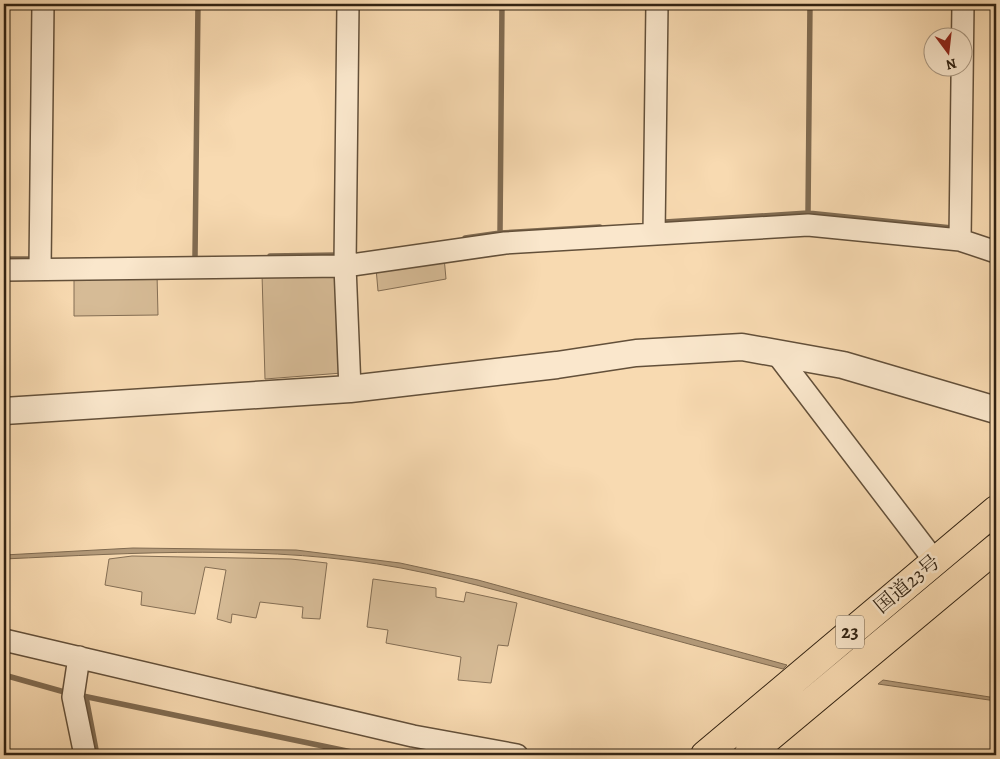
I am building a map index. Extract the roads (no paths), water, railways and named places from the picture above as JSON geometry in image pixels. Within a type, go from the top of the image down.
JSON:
[{"type":"highway","name":"国道23号","points":[[705,755],[934,560],[996,510]]},
{"type":"highway","name":"国道23号","points":[[748,755],[996,548]]},
{"type":"street","points":[[40,270],[43,4]]},
{"type":"street","points":[[348,4],[345,266],[350,389]]},
{"type":"street","points":[[654,234],[656,4]]},
{"type":"street","points":[[960,240],[963,4]]},
{"type":"street","points":[[4,270],[345,266],[505,242],[808,225],[960,240],[996,252]]},
{"type":"street","points":[[4,411],[350,389],[646,352],[742,347],[843,365],[996,410]]},
{"type":"street","points":[[776,353],[934,560]]},
{"type":"street","points":[[4,640],[413,736],[517,755]]},
{"type":"street","points":[[79,657],[73,697],[85,755]]},
{"type":"waterway","points":[[195,257],[198,4]]},
{"type":"waterway","points":[[500,233],[502,4]]},
{"type":"waterway","points":[[808,213],[810,4]]},
{"type":"waterway","points":[[665,222],[808,213],[952,228]]},
{"type":"waterway","points":[[465,238],[500,233],[600,227]]},
{"type":"waterway","points":[[270,256],[337,255]]},
{"type":"waterway","points":[[4,259],[31,259]]},
{"type":"waterway","points":[[4,675],[68,693]]},
{"type":"waterway","points":[[83,696],[366,755]]},
{"type":"waterway","points":[[86,697],[97,755]]}]
